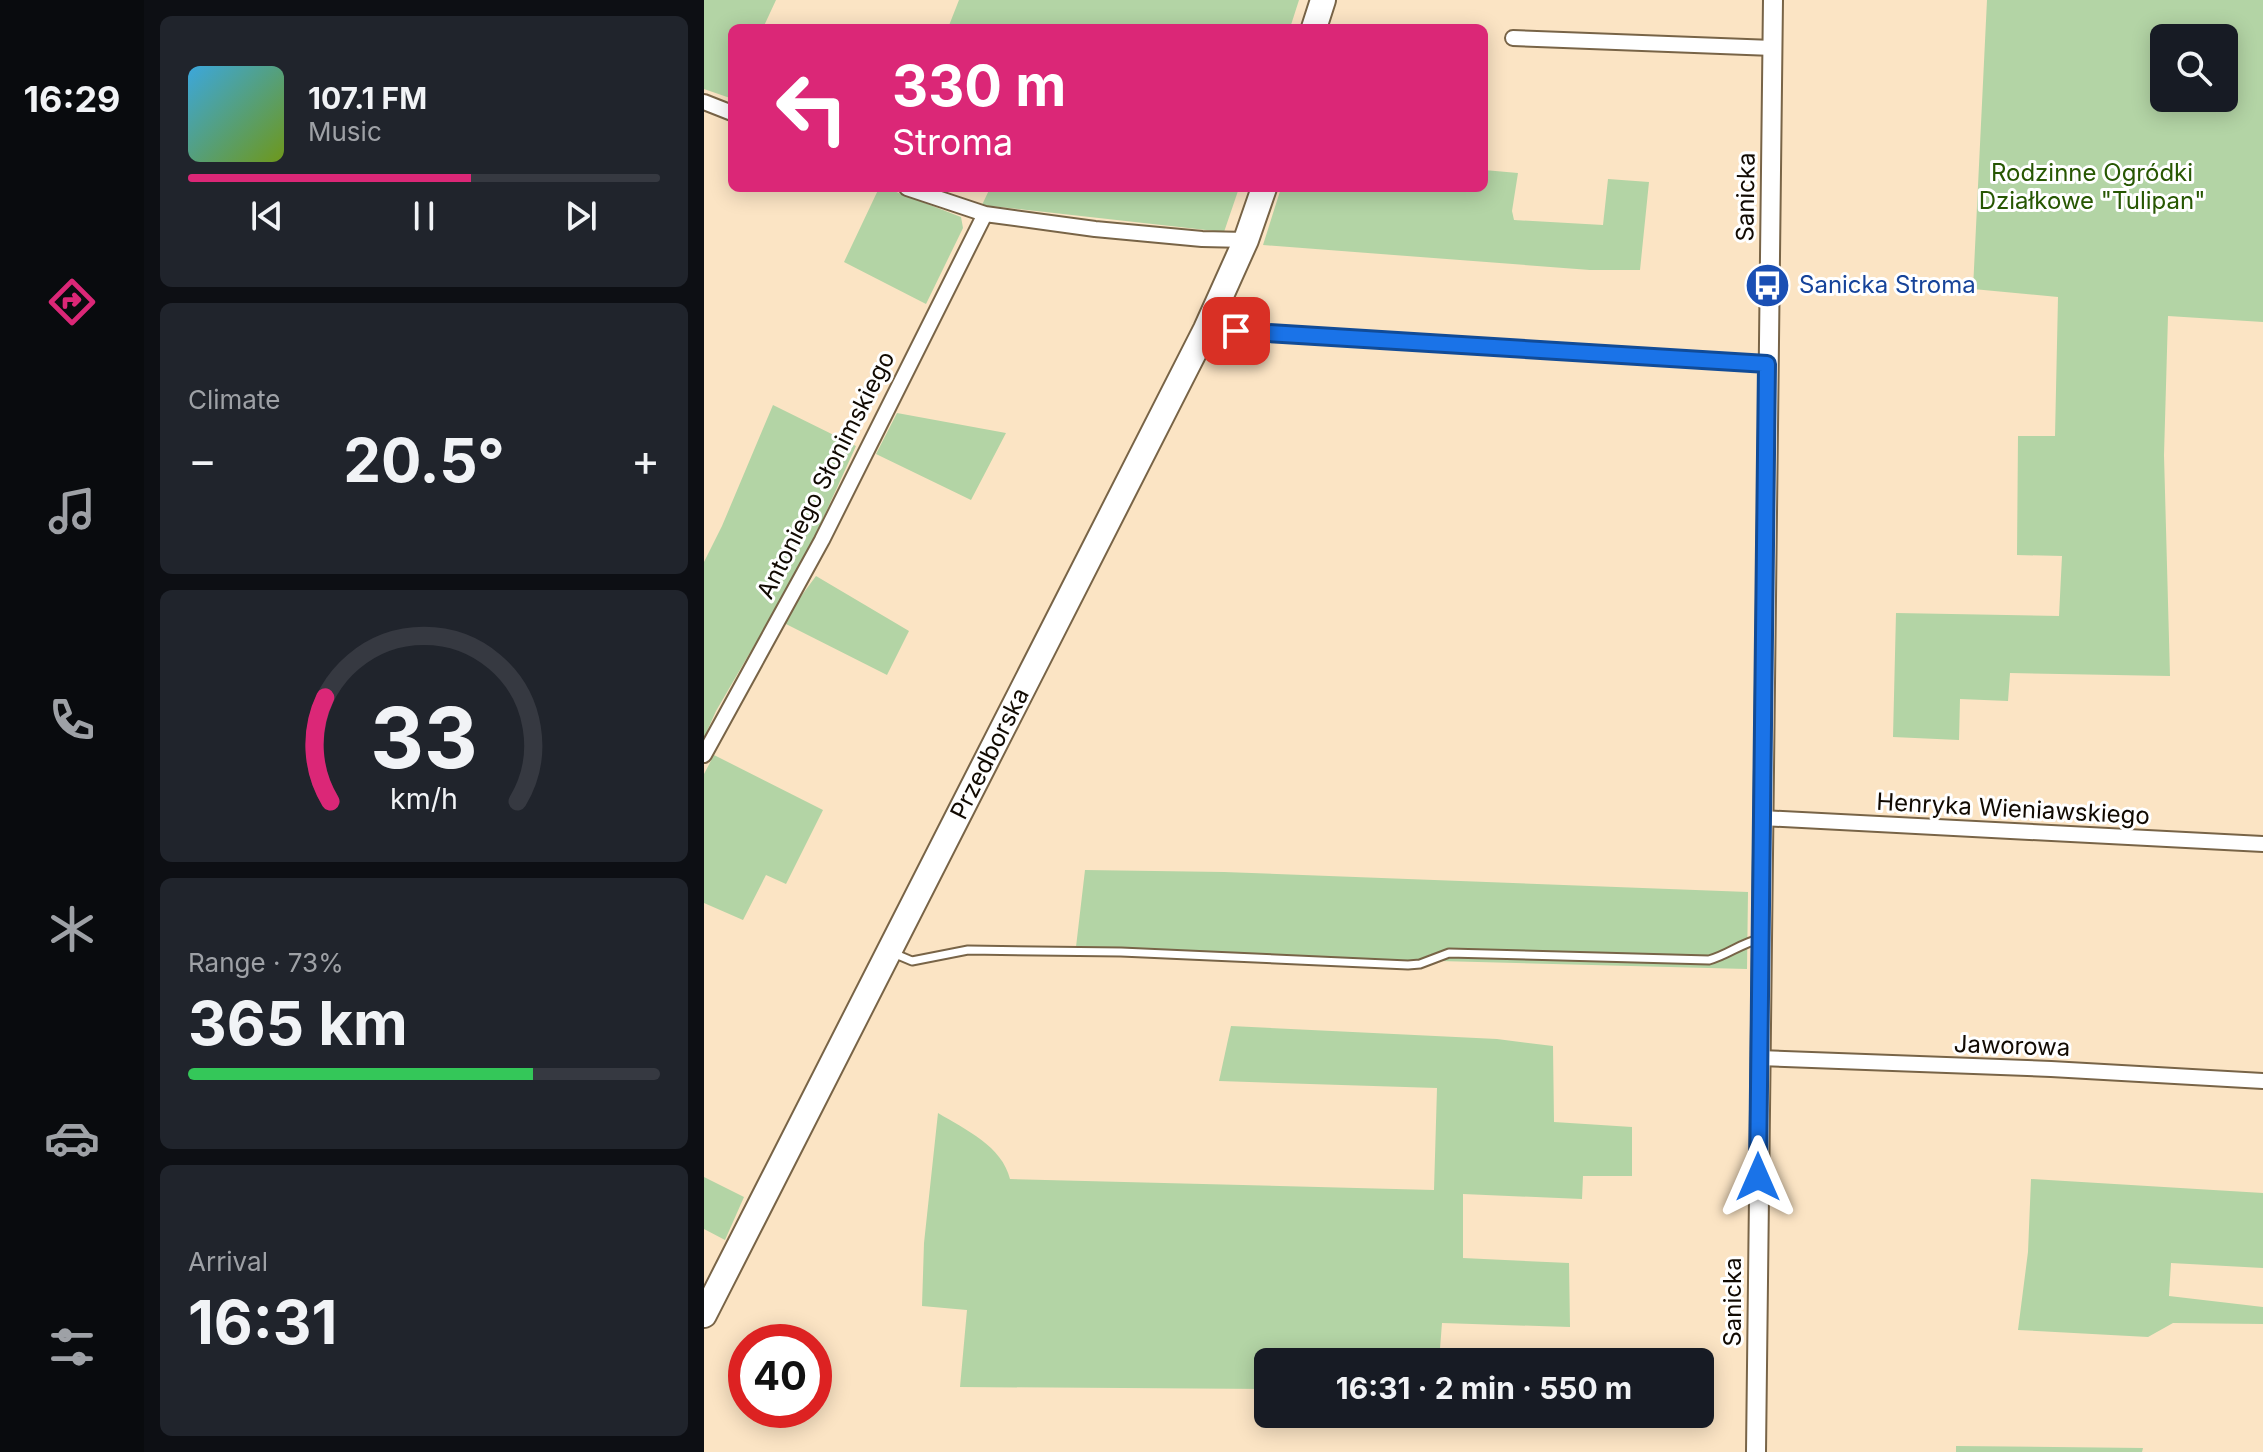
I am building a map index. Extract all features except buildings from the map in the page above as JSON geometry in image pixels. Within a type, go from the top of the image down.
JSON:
[{"type":"main road","points":[[1315,24],[1323,0]]},
{"type":"main road","name":"Przedborska","points":[[704,1315],[1206,329],[1246,240],[1263,192]]},
{"type":"street","name":"Sanicka","points":[[1756,1452],[1773,0]]},
{"type":"street","points":[[1513,38],[1773,48]]},
{"type":"street","points":[[704,102],[728,111]]},
{"type":"street","points":[[919,192],[985,214],[1095,229],[1246,240]]},
{"type":"street","name":"Antoniego Słonimskiego","points":[[704,755],[822,540],[985,214]]},
{"type":"street","points":[[1206,329],[1767,364]]},
{"type":"street","name":"Henryka Wieniawskiego","points":[[1762,818],[2263,844]]},
{"type":"street","name":"Jaworowa","points":[[1759,1058],[2263,1081]]},
{"type":"lane","points":[[890,951],[912,961],[968,950],[1121,952],[1408,965],[1420,964],[1449,953],[1709,960],[1723,956],[1743,942],[1760,939]]},
{"type":"green space","points":[[704,0],[776,0],[765,24],[728,24],[728,97],[704,89]]},
{"type":"green space","points":[[959,0],[1299,0],[1291,24],[950,24]]},
{"type":"green space","name":"Rodzinne Ogródki Działkowe \"Tulipan\"","points":[[1987,0],[2263,0],[2263,322],[2168,316],[2164,455],[2170,676],[2010,673],[2008,701],[1960,699],[1959,740],[1893,737],[1896,613],[2059,616],[2062,556],[2017,555],[2018,436],[2055,436],[2058,297],[1973,289]]},
{"type":"green space","points":[[1488,170],[1518,173],[1512,211],[1514,220],[1603,225],[1608,179],[1649,182],[1640,270],[1590,270],[1263,245],[1280,192],[1488,192]]},
{"type":"green space","points":[[877,192],[896,192],[961,217],[963,228],[926,304],[844,262]]},
{"type":"green space","points":[[988,192],[1238,192],[1224,232],[982,205]]},
{"type":"green space","points":[[773,405],[856,446],[805,558],[716,711],[704,738],[704,562]]},
{"type":"green space","points":[[897,413],[1006,433],[971,500],[876,454]]},
{"type":"green space","points":[[816,576],[909,631],[887,675],[782,622]]},
{"type":"green space","points":[[714,755],[823,810],[786,884],[766,875],[743,920],[704,903],[704,774]]},
{"type":"green space","points":[[1085,870],[1224,872],[1748,892],[1747,969],[1324,958],[1076,947]]},
{"type":"green space","points":[[1231,1026],[1497,1039],[1553,1046],[1554,1122],[1632,1127],[1632,1176],[1583,1176],[1582,1199],[1463,1194],[1463,1258],[1569,1263],[1570,1327],[1442,1323],[1440,1348],[1254,1348],[1254,1389],[960,1387],[967,1310],[922,1306],[924,1243],[938,1113],[991,1148],[1006,1167],[1010,1179],[1434,1190],[1437,1088],[1219,1081]]},
{"type":"green space","points":[[704,1177],[744,1197],[725,1240],[704,1229]]},
{"type":"green space","points":[[2031,1179],[2263,1193],[2263,1268],[2171,1263],[2169,1296],[2263,1307],[2263,1324],[2173,1323],[2148,1337],[2018,1330],[2028,1252]]},
{"type":"green space","points":[[1956,1446],[2143,1448],[2142,1452],[1956,1452]]},
{"type":"place","name":"Sanicka Stroma","points":[[1768,285]]},
{"type":"route","points":[[1236,331],[1767,364],[1758,1177]]}]
